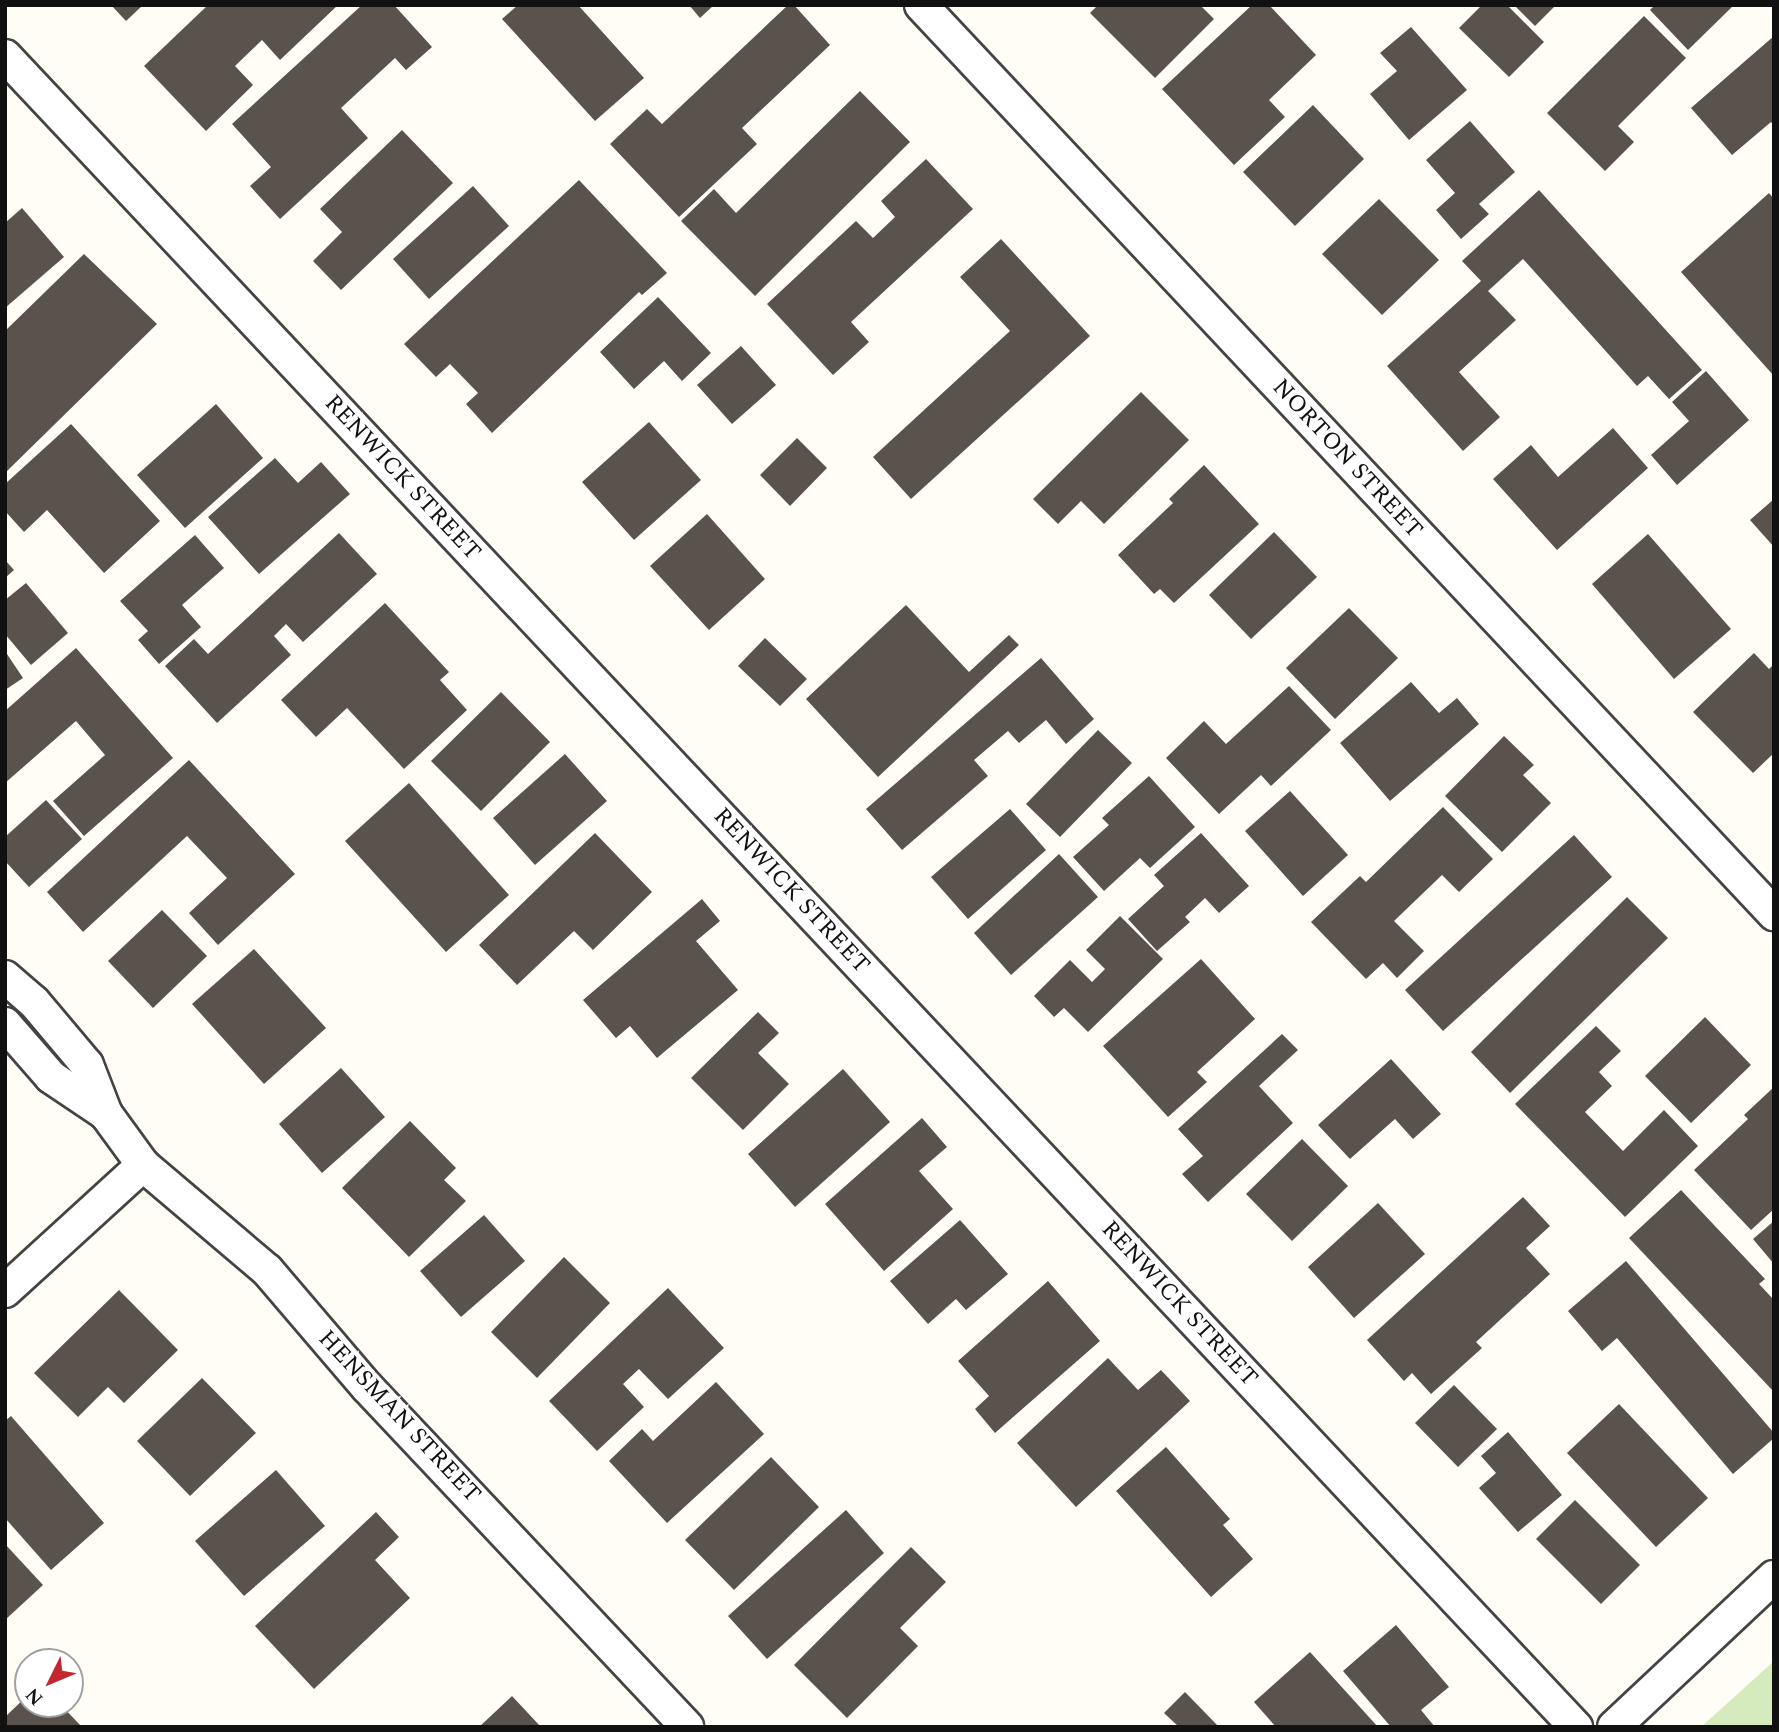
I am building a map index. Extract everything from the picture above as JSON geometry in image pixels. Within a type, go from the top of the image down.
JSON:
[{"type":"street","name":"NORTON STREET","points":[[920,5],[1774,914]]},
{"type":"street","name":"RENWICK STREET","points":[[5,56],[1576,1727]]},
{"type":"street","name":"HENSMAN STREET","points":[[5,977],[34,1002],[87,1066],[106,1114],[143,1165],[267,1270],[367,1387],[687,1727]]},
{"type":"street","name":"HENSMAN STREET","points":[[5,1024],[51,1077],[106,1114]]},
{"type":"street","points":[[5,1291],[143,1165]]},
{"type":"street","points":[[1614,1727],[1774,1577]]},
{"type":"green space","points":[[1774,1661],[1774,1727],[1701,1727]]},
{"type":"building","points":[[111,5],[143,5],[126,21]]},
{"type":"building","points":[[208,5],[338,5],[280,60],[262,40],[235,66],[253,85],[206,131],[144,66]]},
{"type":"building","points":[[362,5],[394,5],[432,47],[406,70],[395,58],[341,108],[368,138],[280,219],[250,186],[271,167],[232,124]]},
{"type":"building","points":[[518,5],[578,5],[644,78],[595,121],[502,19]]},
{"type":"building","points":[[689,5],[714,5],[700,18]]},
{"type":"building","points":[[788,5],[794,5],[830,45],[742,128],[757,144],[679,217],[610,144],[647,109],[662,124]]},
{"type":"building","points":[[1098,5],[1200,5],[1214,19],[1155,78],[1090,13]]},
{"type":"building","points":[[1252,5],[1269,5],[1316,55],[1269,100],[1285,117],[1234,165],[1162,89]]},
{"type":"building","points":[[1482,5],[1507,5],[1544,42],[1509,77],[1459,28]]},
{"type":"building","points":[[1514,5],[1556,5],[1535,26]]},
{"type":"building","points":[[1655,5],[1734,5],[1688,50],[1650,10]]},
{"type":"building","points":[[1644,16],[1686,58],[1618,126],[1634,142],[1605,171],[1547,113]]},
{"type":"building","points":[[1411,27],[1467,90],[1409,140],[1370,94],[1397,71],[1380,53]]},
{"type":"building","points":[[1774,36],[1774,126],[1771,122],[1732,155],[1691,108]]},
{"type":"building","points":[[860,91],[910,142],[755,296],[681,221],[714,189],[736,213]]},
{"type":"building","points":[[1313,105],[1364,159],[1295,226],[1243,172]]},
{"type":"building","points":[[1470,121],[1515,172],[1479,204],[1489,214],[1461,239],[1436,210],[1455,193],[1426,160]]},
{"type":"building","points":[[402,130],[453,183],[341,290],[313,261],[342,232],[320,209]]},
{"type":"building","points":[[926,159],[973,209],[851,322],[869,342],[833,375],[767,304],[856,221],[873,238],[895,217],[881,201]]},
{"type":"building","points":[[579,180],[667,273],[642,295],[639,292],[492,433],[466,404],[478,393],[450,364],[436,377],[404,344]]},
{"type":"building","points":[[473,186],[509,226],[429,299],[393,259]]},
{"type":"building","points":[[1539,190],[1702,370],[1669,399],[1648,376],[1637,386],[1523,259],[1488,291],[1516,320],[1459,372],[1500,417],[1463,451],[1387,366],[1481,281],[1462,261]]},
{"type":"building","points":[[1769,193],[1774,199],[1774,376],[1681,272]]},
{"type":"building","points":[[1379,199],[1439,260],[1382,315],[1322,254]]},
{"type":"building","points":[[22,208],[64,257],[5,308],[5,223]]},
{"type":"building","points":[[1001,239],[1090,336],[911,499],[873,457],[1010,331],[960,277]]},
{"type":"building","points":[[84,254],[157,324],[5,473],[5,331]]},
{"type":"building","points":[[658,297],[711,353],[682,381],[664,361],[634,389],[600,352]]},
{"type":"building","points":[[741,346],[776,385],[732,424],[697,385]]},
{"type":"building","points":[[1706,371],[1749,420],[1677,485],[1651,455],[1689,421],[1672,402]]},
{"type":"building","points":[[1141,392],[1189,440],[1104,524],[1081,501],[1058,524],[1033,499]]},
{"type":"building","points":[[216,404],[263,458],[185,528],[137,475]]},
{"type":"building","points":[[649,422],[701,480],[634,540],[582,482]]},
{"type":"building","points":[[71,424],[160,521],[104,573],[47,510],[24,532],[5,511],[5,484]]},
{"type":"building","points":[[1613,428],[1648,468],[1557,550],[1493,479],[1531,445],[1558,477]]},
{"type":"building","points":[[797,438],[827,468],[790,506],[760,475]]},
{"type":"building","points":[[275,458],[298,483],[321,462],[350,494],[259,574],[208,517]]},
{"type":"building","points":[[1204,465],[1259,524],[1174,603],[1160,589],[1154,594],[1118,555],[1173,503],[1169,499]]},
{"type":"building","points":[[1774,499],[1774,547],[1750,520]]},
{"type":"building","points":[[707,514],[765,579],[709,630],[650,566]]},
{"type":"building","points":[[1274,532],[1317,577],[1251,639],[1209,595]]},
{"type":"building","points":[[339,533],[377,574],[303,642],[286,624],[274,636],[291,655],[217,723],[165,666],[194,639],[208,654]]},
{"type":"building","points":[[1648,534],[1731,629],[1674,679],[1592,584]]},
{"type":"building","points":[[195,535],[224,568],[182,605],[201,627],[159,664],[138,640],[148,631],[120,601]]},
{"type":"building","points":[[5,560],[14,570],[5,578]]},
{"type":"building","points":[[26,583],[68,633],[31,665],[5,634],[5,600]]},
{"type":"building","points":[[385,603],[449,672],[440,680],[467,710],[404,769],[347,708],[316,737],[281,700]]},
{"type":"building","points":[[906,605],[969,672],[1009,635],[1019,645],[878,777],[806,699]]},
{"type":"building","points":[[1349,608],[1398,658],[1335,719],[1286,668]]},
{"type":"building","points":[[765,638],[807,679],[780,706],[738,666]]},
{"type":"building","points":[[76,648],[173,758],[84,836],[53,801],[105,755],[76,721],[5,783],[5,711]]},
{"type":"building","points":[[5,651],[23,678],[5,690]]},
{"type":"building","points":[[1754,653],[1769,669],[1774,664],[1774,753],[1753,773],[1693,712]]},
{"type":"building","points":[[1041,658],[1094,719],[1066,744],[1046,720],[1019,743],[1008,731],[974,760],[988,776],[902,850],[866,809]]},
{"type":"building","points":[[1411,682],[1439,713],[1457,698],[1479,724],[1390,801],[1340,743]]},
{"type":"building","points":[[1289,686],[1331,730],[1271,786],[1261,775],[1219,814],[1166,758],[1204,721],[1226,744]]},
{"type":"building","points":[[501,692],[550,742],[481,811],[431,761]]},
{"type":"building","points":[[1098,730],[1132,763],[1060,837],[1026,804]]},
{"type":"building","points":[[1504,736],[1534,765],[1523,775],[1551,803],[1502,852],[1445,796]]},
{"type":"building","points":[[565,754],[607,801],[535,865],[493,818]]},
{"type":"building","points":[[189,760],[295,874],[218,945],[189,913],[227,878],[187,836],[83,932],[47,892]]},
{"type":"building","points":[[1149,776],[1195,827],[1150,868],[1140,858],[1104,891],[1073,857],[1109,825],[1102,818]]},
{"type":"building","points":[[409,783],[509,895],[446,952],[345,841]]},
{"type":"building","points":[[1290,791],[1348,855],[1303,896],[1245,831]]},
{"type":"building","points":[[46,800],[82,839],[29,887],[5,861],[5,837]]},
{"type":"building","points":[[1443,807],[1493,859],[1459,892],[1442,875],[1394,921],[1424,951],[1397,978],[1383,963],[1366,979],[1311,922],[1360,876],[1366,882]]},
{"type":"building","points":[[1010,809],[1046,850],[968,919],[931,877]]},
{"type":"building","points":[[595,833],[652,892],[593,950],[574,931],[517,985],[479,945]]},
{"type":"building","points":[[1201,833],[1249,886],[1219,913],[1205,898],[1185,917],[1190,922],[1157,951],[1128,919],[1164,886],[1154,875]]},
{"type":"building","points":[[1574,835],[1612,877],[1443,1031],[1405,990]]},
{"type":"building","points":[[1059,854],[1098,897],[1011,975],[974,933]]},
{"type":"building","points":[[1627,897],[1668,938],[1510,1093],[1471,1052]]},
{"type":"building","points":[[702,899],[720,921],[696,941],[738,990],[657,1058],[630,1026],[616,1038],[583,1000]]},
{"type":"building","points":[[162,910],[207,956],[153,1008],[108,961]]},
{"type":"building","points":[[1120,916],[1163,959],[1088,1032],[1064,1008],[1054,1017],[1034,996],[1070,960],[1092,982],[1105,969],[1086,950]]},
{"type":"building","points":[[254,949],[326,1028],[264,1084],[192,1004]]},
{"type":"building","points":[[1201,959],[1255,1019],[1197,1072],[1207,1082],[1168,1117],[1103,1046]]},
{"type":"building","points":[[758,1012],[779,1033],[758,1053],[789,1084],[743,1130],[691,1078]]},
{"type":"building","points":[[1705,1017],[1751,1065],[1691,1123],[1645,1076]]},
{"type":"building","points":[[1596,1026],[1621,1051],[1599,1072],[1612,1086],[1585,1112],[1623,1151],[1664,1110],[1698,1146],[1625,1217],[1515,1104]]},
{"type":"building","points":[[1282,1034],[1298,1050],[1259,1086],[1293,1123],[1208,1202],[1182,1174],[1203,1156],[1178,1129]]},
{"type":"building","points":[[1391,1059],[1441,1114],[1413,1139],[1395,1119],[1350,1159],[1318,1125]]},
{"type":"building","points":[[341,1068],[385,1117],[322,1173],[279,1124]]},
{"type":"building","points":[[843,1069],[890,1122],[795,1207],[748,1154]]},
{"type":"building","points":[[1774,1087],[1774,1209],[1751,1230],[1694,1170],[1748,1119],[1744,1115]]},
{"type":"building","points":[[922,1118],[947,1147],[919,1171],[953,1209],[884,1271],[825,1204]]},
{"type":"building","points":[[410,1121],[456,1168],[444,1180],[466,1201],[409,1257],[342,1188]]},
{"type":"building","points":[[1302,1139],[1348,1186],[1292,1241],[1246,1194]]},
{"type":"building","points":[[1681,1190],[1765,1279],[1759,1284],[1774,1300],[1774,1392],[1629,1238]]},
{"type":"building","points":[[1523,1197],[1550,1226],[1526,1248],[1550,1274],[1476,1342],[1482,1348],[1431,1394],[1412,1373],[1404,1381],[1367,1340]]},
{"type":"building","points":[[1378,1203],[1425,1254],[1354,1318],[1308,1267]]},
{"type":"building","points":[[484,1215],[525,1261],[461,1317],[420,1271]]},
{"type":"building","points":[[960,1220],[1008,1274],[966,1310],[956,1299],[928,1324],[890,1281]]},
{"type":"building","points":[[1774,1221],[1774,1264],[1753,1239]]},
{"type":"building","points":[[564,1257],[610,1303],[537,1378],[491,1332]]},
{"type":"building","points":[[1626,1261],[1774,1433],[1774,1438],[1733,1474],[1617,1338],[1602,1351],[1568,1311]]},
{"type":"building","points":[[1048,1281],[1100,1341],[995,1433],[975,1409],[989,1396],[958,1361]]},
{"type":"building","points":[[668,1288],[724,1348],[668,1399],[639,1369],[623,1384],[644,1407],[597,1451],[549,1401]]},
{"type":"building","points":[[119,1290],[178,1350],[124,1403],[108,1387],[78,1417],[34,1373]]},
{"type":"building","points":[[1108,1358],[1138,1390],[1161,1370],[1190,1401],[1076,1507],[1017,1443]]},
{"type":"building","points":[[202,1378],[256,1433],[190,1496],[137,1441]]},
{"type":"building","points":[[716,1382],[764,1434],[667,1523],[609,1461],[642,1429],[653,1441]]},
{"type":"building","points":[[1454,1385],[1497,1429],[1458,1467],[1415,1423]]},
{"type":"building","points":[[1619,1404],[1708,1498],[1656,1547],[1567,1453]]},
{"type":"building","points":[[11,1416],[104,1523],[51,1570],[5,1518],[5,1421]]},
{"type":"building","points":[[1508,1432],[1562,1495],[1518,1532],[1479,1488],[1496,1473],[1481,1456]]},
{"type":"building","points":[[1166,1447],[1230,1519],[1223,1525],[1253,1559],[1211,1597],[1116,1491]]},
{"type":"building","points":[[771,1457],[819,1507],[734,1590],[685,1540]]},
{"type":"building","points":[[276,1470],[325,1526],[244,1596],[195,1541]]},
{"type":"building","points":[[1575,1500],[1640,1565],[1601,1604],[1536,1539]]},
{"type":"building","points":[[846,1510],[884,1553],[767,1659],[728,1616]]},
{"type":"building","points":[[376,1512],[399,1537],[375,1560],[410,1598],[314,1689],[255,1626]]},
{"type":"building","points":[[5,1544],[43,1585],[5,1620]]},
{"type":"building","points":[[911,1547],[946,1582],[900,1628],[918,1646],[847,1718],[794,1665]]},
{"type":"building","points":[[1396,1625],[1449,1687],[1421,1710],[1435,1727],[1391,1727],[1343,1671]]},
{"type":"building","points":[[1310,1652],[1378,1727],[1276,1727],[1254,1702]]},
{"type":"building","points":[[1185,1692],[1219,1727],[1179,1727],[1164,1713]]},
{"type":"building","points":[[512,1696],[541,1727],[479,1727]]},
{"type":"building","points":[[14,1708],[14,1718],[73,1718],[82,1727],[5,1727],[5,1717]]}]
